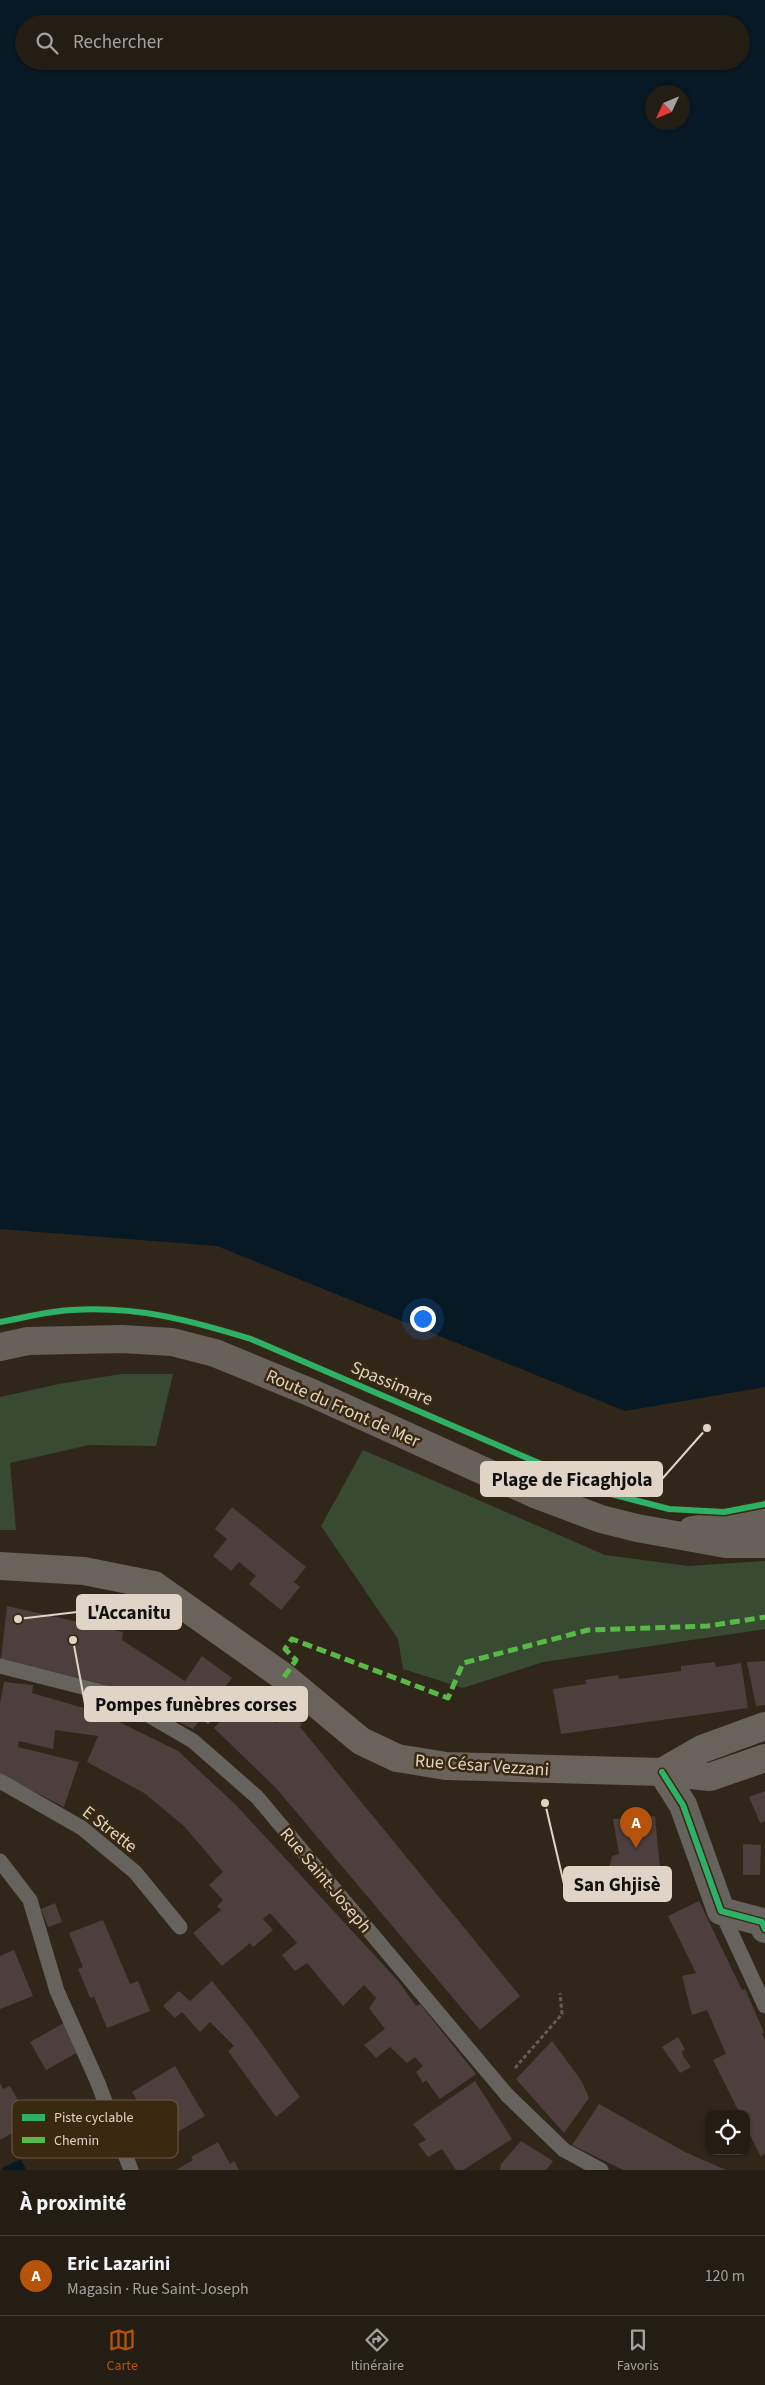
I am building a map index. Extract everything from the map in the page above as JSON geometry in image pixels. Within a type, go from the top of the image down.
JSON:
[{"type":"main road","name":"Route du Front de Mer","points":[[0,1347],[28,1341],[122,1339],[172,1342],[215,1353],[312,1394],[537,1495],[601,1519],[637,1528],[675,1533],[726,1544],[765,1544]]},
{"type":"main road","name":"Route du Front de Mer","points":[[675,1533],[765,1520]]},
{"type":"main road","name":"Rue César Vezzani","points":[[0,1566],[84,1571],[154,1585],[284,1677],[361,1741],[397,1758],[454,1766],[662,1772],[710,1777],[765,1758]]},
{"type":"main road","points":[[662,1772],[702,1749],[765,1726]]},
{"type":"street","points":[[662,1772],[683,1804],[721,1911],[762,1922],[765,1929]]},
{"type":"lane","name":"Rue Saint-Joseph","points":[[0,1666],[114,1695],[193,1741],[257,1797],[499,2086],[564,2150],[601,2170]]},
{"type":"lane","name":"E Strette","points":[[0,1781],[82,1828],[135,1872],[180,1927]]},
{"type":"lane","points":[[0,1861],[30,1900],[57,1991],[104,2100]]},
{"type":"lane","points":[[721,1911],[765,2006]]},
{"type":"lane","points":[[126,2158],[131,2170]]},
{"type":"path","points":[[193,1741],[236,1688],[264,1705],[284,1677]]},
{"type":"path","points":[[499,2086],[562,2014],[560,1993]]},
{"type":"green space","points":[[121,1374],[173,1374],[156,1446],[89,1445],[10,1463],[16,1530],[0,1530],[0,1397],[59,1384]]},
{"type":"green space","points":[[363,1450],[605,1555],[688,1566],[765,1561],[765,1629],[543,1662],[463,1688],[403,1669],[398,1639],[321,1526]]},
{"type":"water","points":[[0,0],[765,0],[765,1387],[625,1411],[217,1246],[0,1229]]},
{"type":"water","points":[[21,2159],[26,2170],[3,2170],[2,2168]]},
{"type":"building","points":[[232,1507],[306,1567],[294,1582],[300,1587],[281,1610],[249,1584],[256,1576],[239,1562],[231,1571],[213,1556],[227,1539],[215,1529]]},
{"type":"building","points":[[7,1606],[123,1632],[122,1640],[185,1681],[202,1656],[232,1678],[193,1729],[103,1684],[1,1659]]},
{"type":"building","points":[[765,1661],[765,1705],[756,1706],[747,1662]]},
{"type":"building","points":[[715,1662],[716,1667],[741,1663],[748,1708],[561,1734],[553,1689],[586,1684],[585,1680],[618,1675],[619,1679],[681,1671],[681,1666]]},
{"type":"building","points":[[4,1682],[33,1685],[32,1693],[101,1713],[178,1751],[236,1805],[399,1982],[416,2006],[420,2004],[476,2074],[440,2099],[426,2080],[423,2083],[416,2072],[423,2066],[415,2057],[407,2063],[390,2047],[376,2058],[364,2045],[385,2029],[369,2008],[376,1998],[364,1985],[343,2006],[307,1963],[295,1971],[282,1955],[297,1943],[270,1913],[263,1919],[273,1930],[253,1947],[250,1943],[222,1966],[193,1933],[221,1910],[217,1906],[223,1900],[209,1885],[223,1872],[184,1826],[144,1793],[87,1762],[98,1736],[55,1730],[53,1749],[19,1741],[18,1747],[79,1762],[64,1807],[0,1774],[0,1703]]},
{"type":"building","points":[[240,1699],[276,1723],[287,1712],[302,1724],[300,1727],[520,1996],[480,2030],[276,1788],[214,1728]]},
{"type":"building","points":[[765,1791],[765,1821],[760,1823],[749,1797]]},
{"type":"building","points":[[655,1816],[662,1888],[624,1885],[606,1879],[612,1856],[619,1854],[613,1819]]},
{"type":"building","points":[[743,1844],[761,1845],[760,1875],[743,1875]]},
{"type":"building","points":[[699,1901],[742,1990],[745,1989],[764,2032],[762,2034],[765,2040],[765,2153],[761,2157],[750,2135],[750,2110],[738,2110],[713,2060],[726,2054],[707,2010],[692,2015],[682,1976],[696,1973],[668,1916]]},
{"type":"building","points":[[55,1903],[62,1922],[48,1927],[41,1909]]},
{"type":"building","points":[[103,1920],[130,1984],[138,1981],[150,2011],[107,2028],[94,1997],[90,1998],[78,1969],[83,1967],[69,1933]]},
{"type":"building","points":[[14,1950],[33,1996],[0,2009],[0,1956]]},
{"type":"building","points":[[212,1981],[251,2029],[300,2097],[276,2117],[228,2051],[234,2046],[210,2022],[200,2032],[182,2012],[175,2018],[163,2006],[179,1991],[190,2001]]},
{"type":"building","points":[[64,2023],[80,2051],[46,2070],[30,2042]]},
{"type":"building","points":[[678,2037],[685,2049],[682,2052],[683,2056],[691,2067],[680,2073],[662,2047]]},
{"type":"building","points":[[552,2041],[581,2080],[589,2098],[564,2133],[516,2079]]},
{"type":"building","points":[[175,2066],[205,2116],[178,2132],[178,2100],[137,2100],[132,2092]]},
{"type":"building","points":[[475,2081],[512,2139],[463,2170],[456,2170],[442,2149],[428,2157],[418,2144],[426,2140],[413,2124]]},
{"type":"building","points":[[0,2083],[3,2089],[10,2086],[18,2100],[12,2100],[12,2133],[0,2140]]},
{"type":"building","points":[[599,2104],[685,2152],[726,2170],[623,2170],[572,2145]]},
{"type":"building","points":[[521,2141],[553,2161],[546,2170],[500,2170],[501,2164]]},
{"type":"building","points":[[218,2142],[230,2164],[234,2161],[239,2170],[176,2170],[193,2160],[191,2157]]},
{"type":"marked path","points":[[284,1677],[296,1660],[285,1649],[292,1639],[448,1698],[463,1663],[588,1630],[708,1626],[765,1617]]},
{"type":"cycle path","name":"Spassimare","points":[[0,1322],[54,1312],[96,1309],[141,1312],[185,1320],[251,1339],[611,1494],[669,1509],[724,1512],[765,1504]]},
{"type":"cycle path","points":[[662,1772],[683,1805],[721,1911],[762,1922],[765,1929]]},
{"type":"place","name":"Plage de Ficaghjola","points":[[707,1428]]},
{"type":"place","name":"L'Accanitu","points":[[18,1619]]},
{"type":"place","name":"Pompes funèbres corses","points":[[73,1640]]},
{"type":"place","name":"San Ghjisè","points":[[545,1803]]},
{"type":"place","name":"Eric Lazarini","points":[[636,1848]]}]
